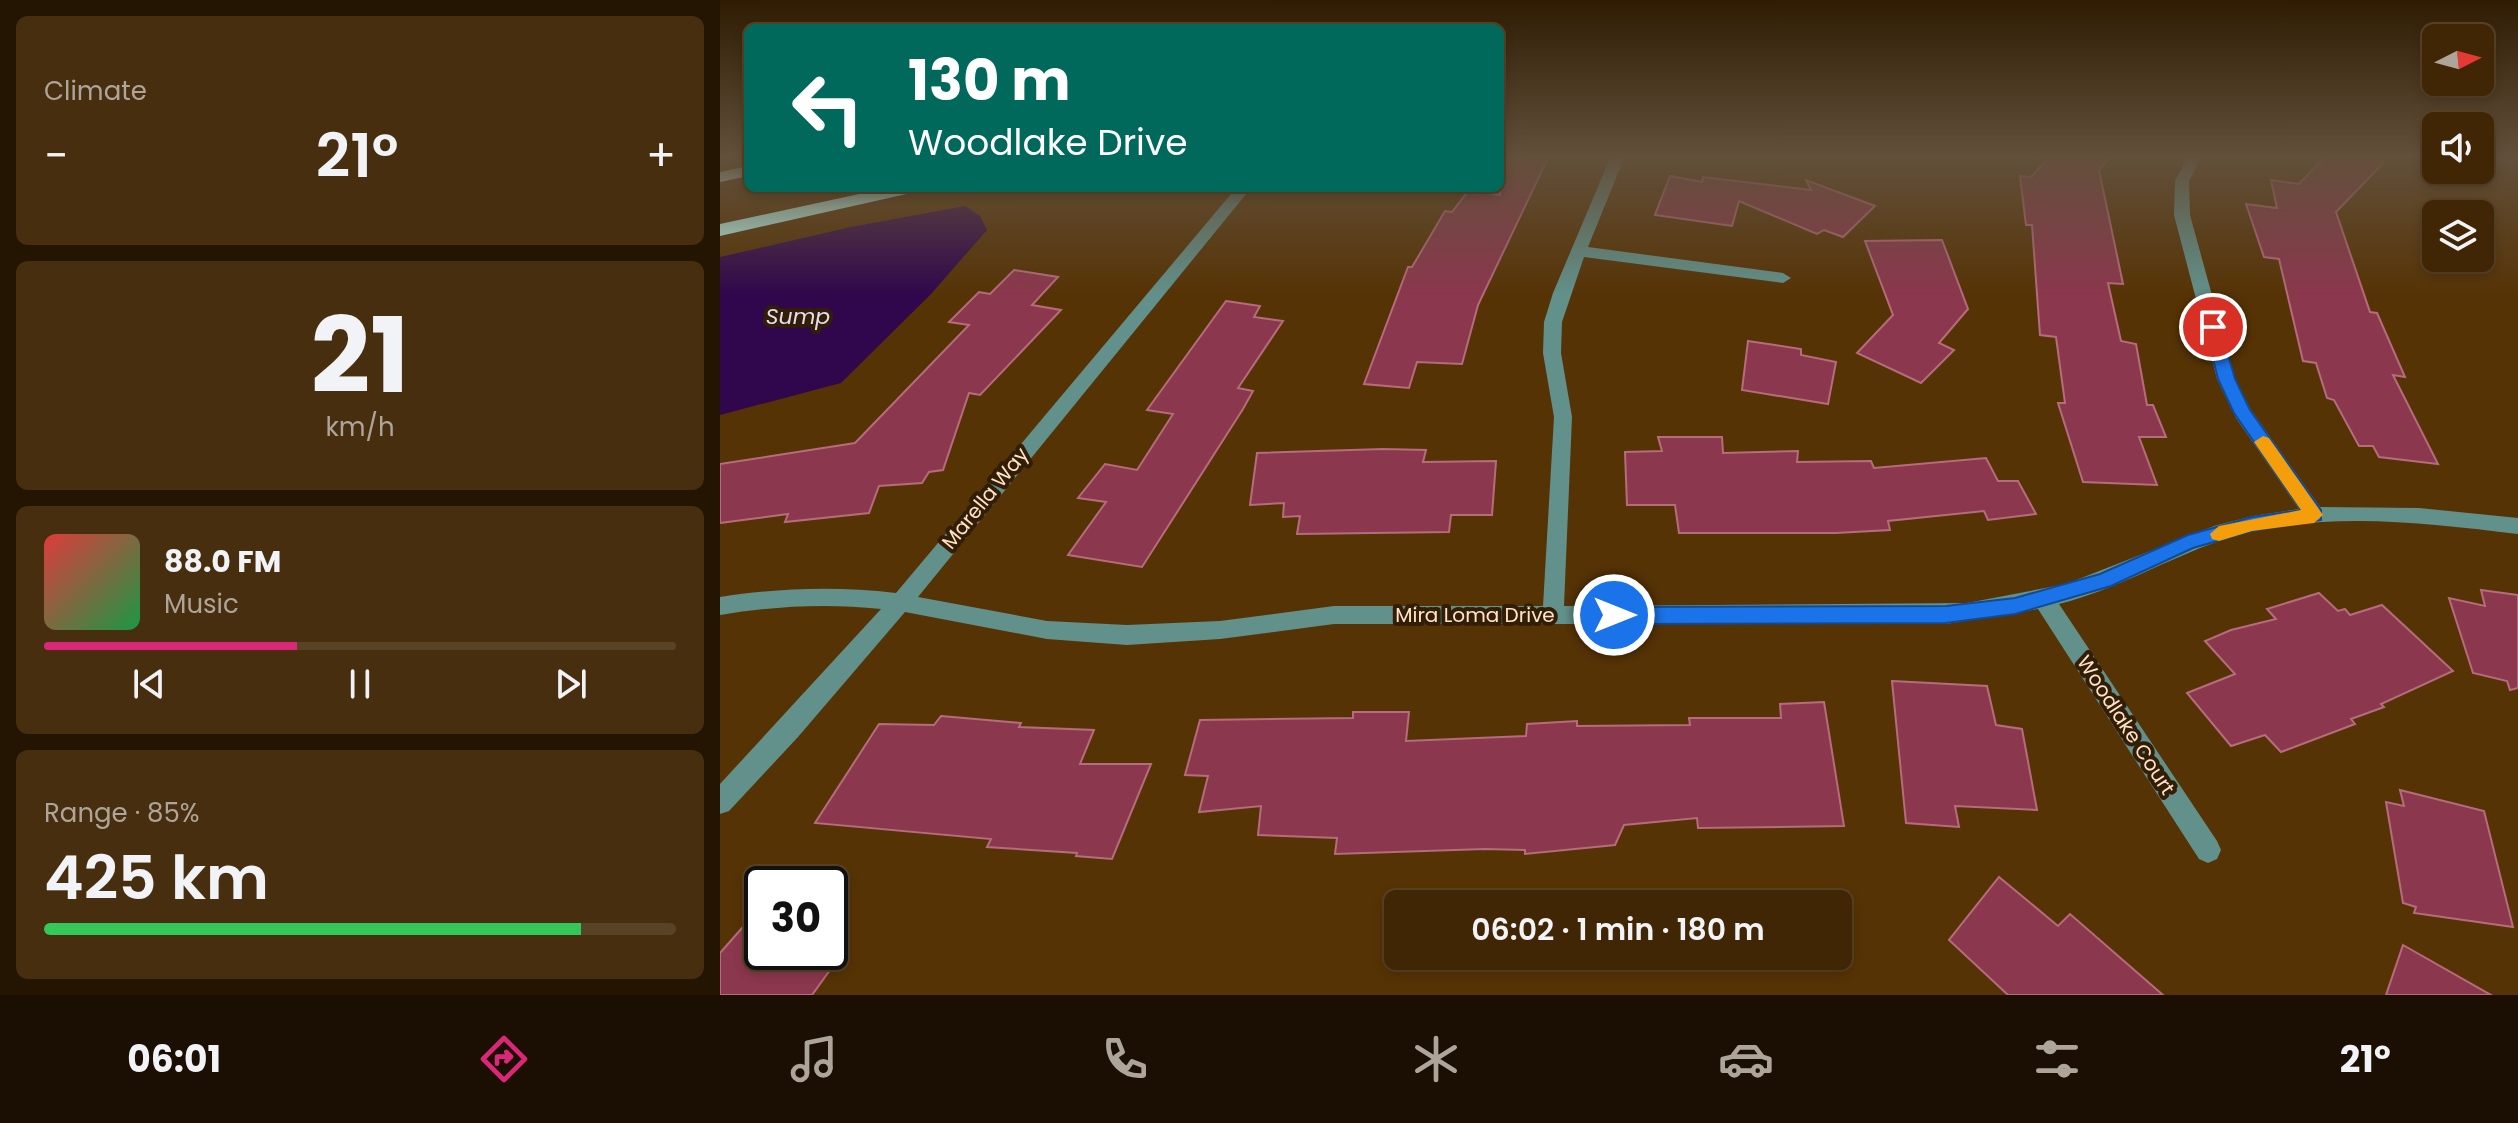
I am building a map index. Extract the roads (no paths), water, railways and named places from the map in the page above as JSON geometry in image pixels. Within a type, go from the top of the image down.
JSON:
[{"type":"highway","points":[[720,230],[845,202]]},
{"type":"street","name":"Marella Way","points":[[720,802],[808,713],[1162,281],[1231,202]]},
{"type":"street","points":[[1553,615],[1563,417],[1552,353],[1553,322],[1598,202]]},
{"type":"street","points":[[2182,202],[2182,215],[2226,379],[2243,413],[2314,515]]},
{"type":"street","points":[[1578,251],[1783,278]]},
{"type":"street","name":"Mira Loma Drive","points":[[720,606],[777,597],[838,595],[899,602],[1047,630],[1127,635],[1220,630],[1334,615],[1946,615],[2044,600],[2104,580],[2188,542],[2252,524],[2314,515],[2378,513],[2518,526]]},
{"type":"street","name":"Woodlake Court","points":[[2044,600],[2208,850]]},
{"type":"water","name":"Sump","points":[[965,206],[980,216],[987,230],[931,294],[841,383],[720,415],[720,257],[851,227]]}]
